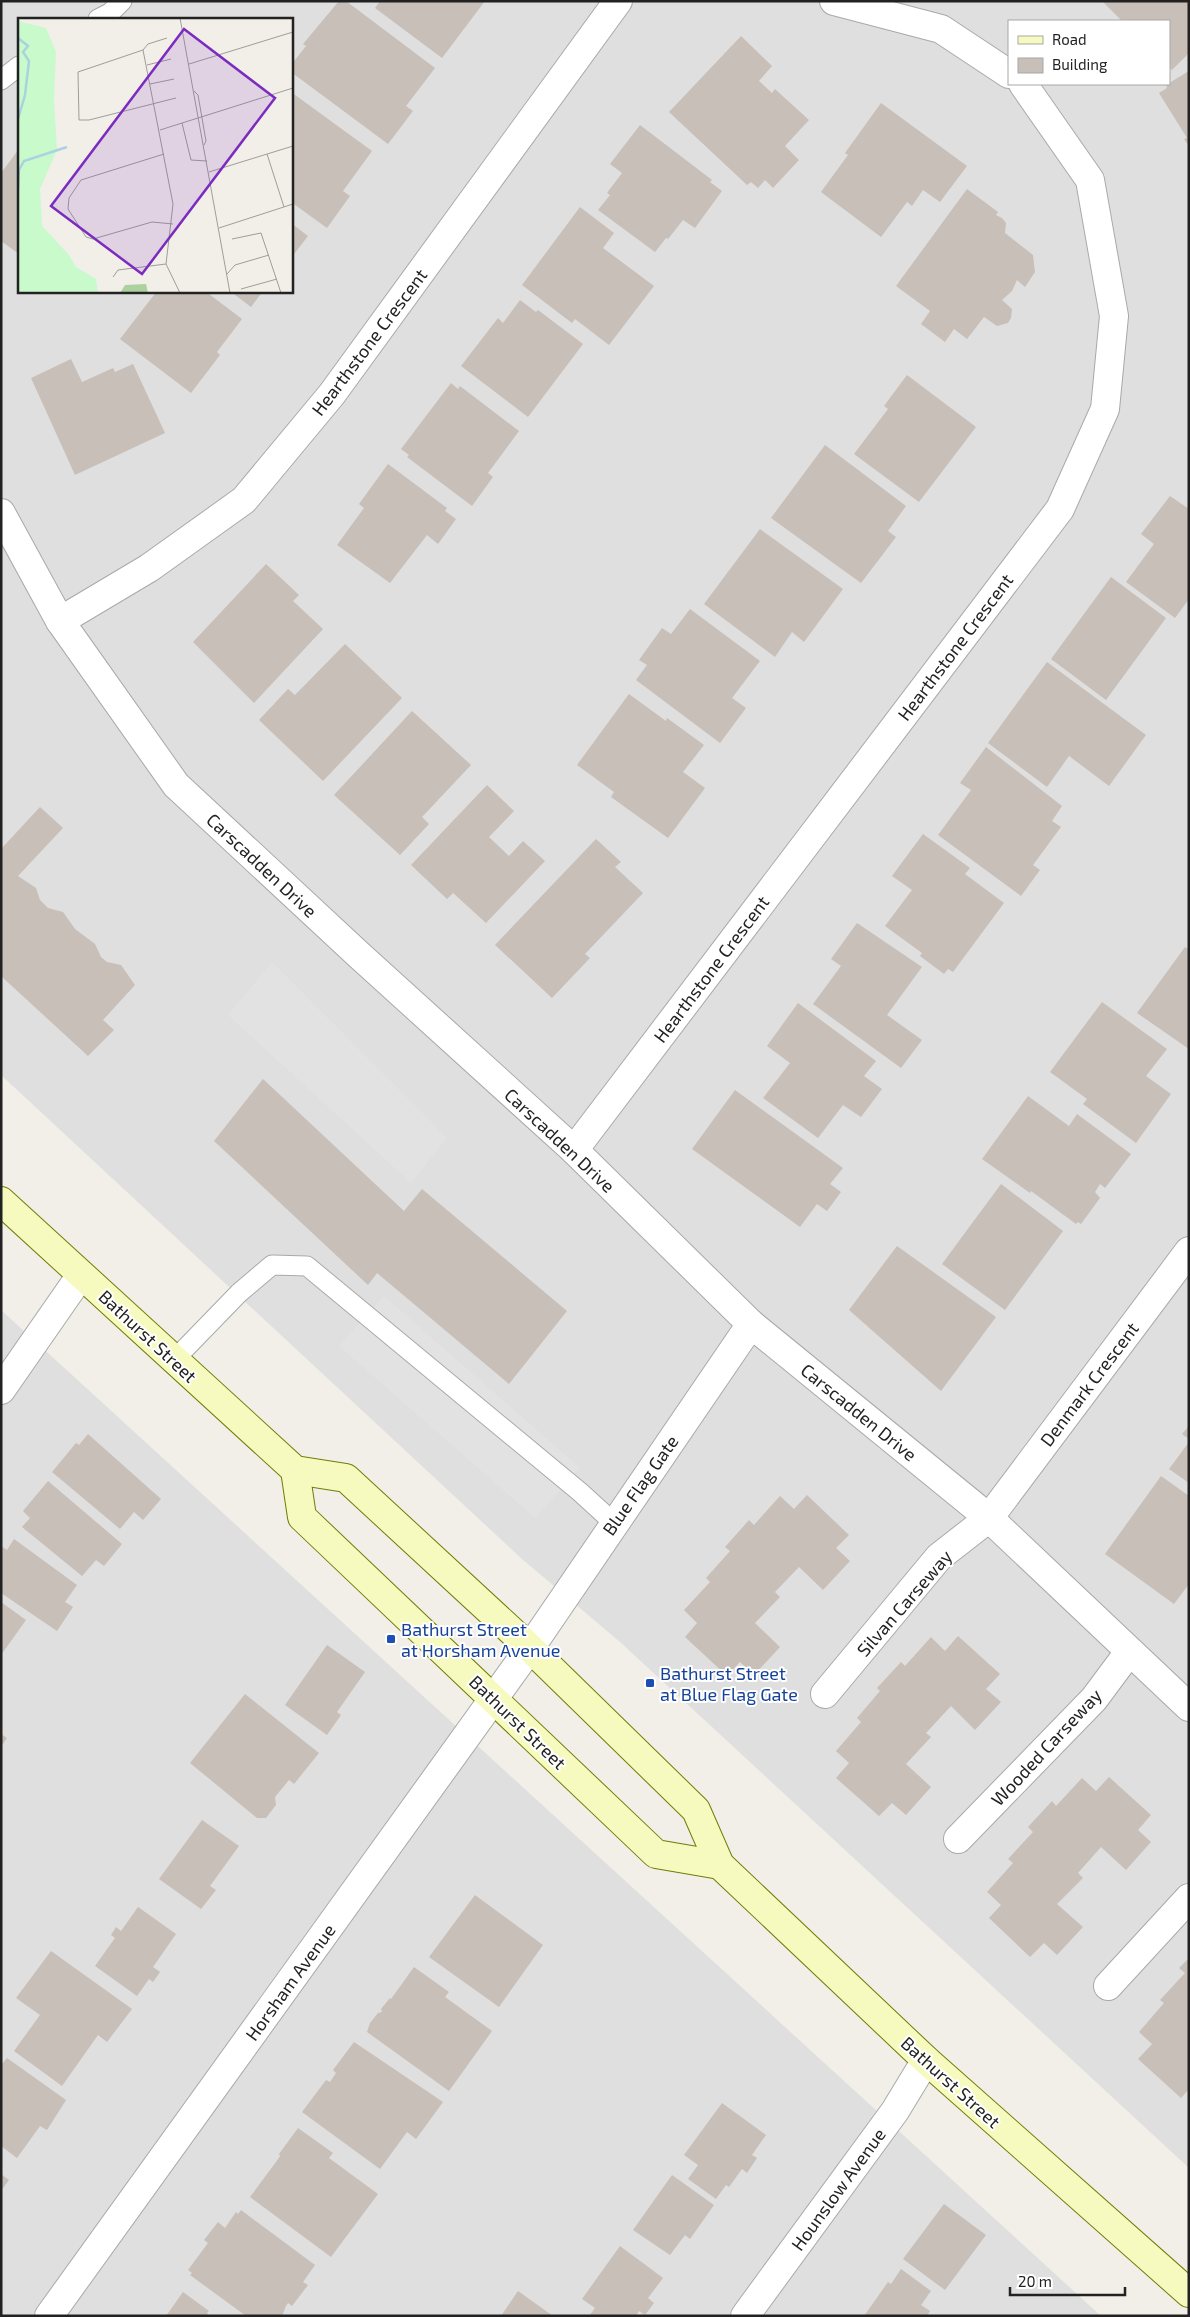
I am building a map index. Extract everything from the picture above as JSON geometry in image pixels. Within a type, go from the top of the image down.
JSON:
[{"type":"main road","name":"Bathurst Street","points":[[1,1201],[295,1470],[346,1478],[530,1648],[696,1810],[720,1865],[926,2060],[1189,2293]]},
{"type":"main road","name":"Bathurst Street","points":[[295,1470],[302,1517],[656,1854],[720,1865]]},
{"type":"street","name":"Hearthstone Crescent","points":[[60,622],[148,568],[244,500],[332,394],[618,1]]},
{"type":"street","points":[[834,1],[941,29],[1008,73]]},
{"type":"street","name":"Hearthstone Crescent","points":[[574,1150],[1060,509],[1105,409],[1114,316],[1090,180],[1024,85]]},
{"type":"street","name":"Carscadden Drive","points":[[1,513],[60,622],[176,784],[359,955],[574,1150],[751,1324],[989,1518],[1189,1707]]},
{"type":"street","name":"Denmark Crescent","points":[[989,1518],[1189,1251]]},
{"type":"street","points":[[1,1390],[81,1275]]},
{"type":"street","name":"Blue Flag Gate","points":[[530,1648],[751,1324]]},
{"type":"street","name":"Silvan Carseway","points":[[825,1694],[939,1557],[989,1518]]},
{"type":"street","name":"Horsham Avenue","points":[[49,2316],[530,1648]]},
{"type":"street","name":"Wooded Carseway","points":[[958,1839],[1094,1699],[1129,1652]]},
{"type":"street","points":[[1108,1986],[1189,1898]]},
{"type":"street","name":"Hounslow Avenue","points":[[746,2316],[895,2111],[926,2060]]},
{"type":"lane","points":[[100,18],[110,13],[122,1]]},
{"type":"lane","points":[[1,80],[18,67]]},
{"type":"lane","points":[[174,1360],[239,1294],[272,1266],[306,1266],[572,1485],[614,1523]]},
{"type":"shaded area","points":[[1,1],[1189,1],[1189,2168],[620,1642],[522,1559],[1,1075]]},
{"type":"shaded area","points":[[272,962],[447,1138],[411,1183],[228,1015]]},
{"type":"shaded area","points":[[384,1296],[580,1468],[535,1518],[339,1346]]},
{"type":"shaded area","points":[[1,1310],[1101,2316],[1,2316]]},
{"type":"building","points":[[339,1],[346,1],[435,68],[406,106],[413,111],[388,144],[292,73],[292,64],[306,46],[303,44]]},
{"type":"building","points":[[380,1],[485,1],[442,58],[375,8]]},
{"type":"building","points":[[1102,1],[1189,1],[1189,53],[1172,70],[1170,68],[1170,20],[1121,20]]},
{"type":"building","points":[[741,36],[772,66],[759,81],[772,93],[775,89],[809,120],[785,146],[799,160],[773,188],[765,180],[758,188],[751,182],[747,185],[669,112]]},
{"type":"building","points":[[1189,71],[1189,146],[1184,139],[1187,138],[1159,93],[1167,88],[1166,85],[1170,85],[1170,83]]},
{"type":"building","points":[[292,93],[372,151],[343,191],[350,196],[327,228],[292,203]]},
{"type":"building","points":[[881,103],[967,166],[940,202],[923,190],[912,206],[907,202],[881,237],[821,192],[848,155],[845,153]]},
{"type":"building","points":[[640,125],[712,180],[710,182],[722,191],[695,228],[683,220],[655,252],[598,210],[610,195],[607,193],[622,173],[610,164]]},
{"type":"building","points":[[18,150],[18,253],[1,241],[1,173]]},
{"type":"building","points":[[967,189],[998,212],[996,215],[1006,223],[1005,233],[1033,255],[1035,272],[1025,287],[1017,280],[1012,291],[1002,300],[1012,309],[1011,318],[1008,323],[997,326],[984,317],[967,339],[954,329],[945,342],[921,324],[930,311],[896,286]]},
{"type":"building","points":[[580,207],[614,233],[603,248],[654,286],[609,345],[575,319],[572,323],[522,285]]},
{"type":"building","points":[[292,224],[308,236],[292,257]]},
{"type":"building","points":[[156,292],[206,292],[242,319],[217,352],[220,355],[191,393],[120,339]]},
{"type":"building","points":[[231,292],[262,292],[251,307]]},
{"type":"building","points":[[520,300],[536,312],[538,310],[583,344],[528,417],[461,366],[498,318],[503,323]]},
{"type":"building","points":[[71,359],[82,382],[113,368],[115,372],[133,364],[165,433],[75,475],[31,378]]},
{"type":"building","points":[[907,375],[976,427],[919,502],[854,454],[888,409],[884,406]]},
{"type":"building","points":[[451,383],[458,389],[460,386],[519,431],[488,473],[493,477],[472,506],[407,457],[409,455],[401,449]]},
{"type":"building","points":[[825,445],[906,506],[888,531],[896,537],[861,583],[771,518]]},
{"type":"building","points":[[388,464],[447,508],[445,511],[456,519],[438,544],[427,535],[390,583],[337,545],[364,508],[359,504]]},
{"type":"building","points":[[1170,496],[1189,509],[1189,599],[1175,618],[1126,582],[1154,544],[1141,534]]},
{"type":"building","points":[[760,529],[843,589],[804,642],[792,632],[775,657],[704,604]]},
{"type":"building","points":[[266,564],[299,595],[293,601],[323,629],[254,703],[193,642]]},
{"type":"building","points":[[1111,577],[1166,618],[1106,700],[1051,659]]},
{"type":"building","points":[[690,609],[760,661],[732,698],[746,708],[720,743],[636,680],[647,665],[639,660],[662,628],[671,634]]},
{"type":"building","points":[[345,644],[402,698],[323,781],[259,720],[288,689],[295,695]]},
{"type":"building","points":[[1047,662],[1146,735],[1109,786],[1069,756],[1047,787],[988,743]]},
{"type":"building","points":[[629,694],[666,721],[667,718],[704,745],[683,772],[705,788],[668,838],[611,797],[614,792],[577,765]]},
{"type":"building","points":[[412,711],[471,765],[422,817],[429,824],[400,855],[334,795]]},
{"type":"building","points":[[986,747],[1062,806],[1052,821],[1061,827],[1033,865],[1040,870],[1021,896],[938,835],[971,790],[960,783]]},
{"type":"building","points":[[487,785],[514,811],[489,837],[509,856],[523,841],[545,861],[486,923],[453,893],[447,899],[411,865]]},
{"type":"building","points":[[40,807],[63,828],[18,876],[36,888],[40,900],[48,908],[63,912],[75,929],[95,944],[101,957],[107,962],[121,965],[135,985],[103,1020],[114,1030],[88,1056],[1,976],[1,849]]},
{"type":"building","points":[[923,834],[970,868],[965,874],[1004,903],[953,972],[948,969],[944,974],[920,956],[922,953],[885,926],[912,890],[892,876]]},
{"type":"building","points":[[596,839],[621,862],[615,867],[643,893],[585,954],[590,958],[552,998],[495,945]]},
{"type":"building","points":[[857,923],[922,967],[887,1015],[922,1040],[901,1068],[813,1004],[841,966],[831,959]]},
{"type":"building","points":[[1185,947],[1189,950],[1189,1049],[1137,1013]]},
{"type":"building","points":[[1102,1002],[1167,1049],[1146,1076],[1171,1094],[1136,1143],[1083,1104],[1087,1099],[1050,1072]]},
{"type":"building","points":[[798,1003],[876,1061],[864,1076],[882,1089],[861,1117],[843,1105],[818,1138],[763,1098],[790,1063],[767,1046]]},
{"type":"building","points":[[263,1079],[404,1211],[422,1189],[567,1311],[509,1384],[377,1273],[368,1285],[214,1141]]},
{"type":"building","points":[[735,1090],[843,1168],[830,1184],[841,1192],[827,1211],[817,1204],[800,1227],[692,1149]]},
{"type":"building","points":[[1028,1096],[1069,1126],[1077,1114],[1131,1154],[1105,1188],[1100,1184],[1095,1192],[1100,1198],[1081,1224],[1078,1222],[1076,1224],[1031,1191],[1030,1193],[982,1159]]},
{"type":"building","points":[[1001,1184],[1063,1231],[1005,1310],[942,1264]]},
{"type":"building","points":[[897,1246],[996,1317],[941,1391],[849,1310]]},
{"type":"building","points":[[1189,1426],[1189,1439],[1182,1434]]},
{"type":"building","points":[[88,1434],[161,1499],[143,1520],[134,1512],[120,1529],[52,1472],[76,1443],[79,1445]]},
{"type":"building","points":[[1189,1442],[1189,1483],[1169,1469]]},
{"type":"building","points":[[1161,1476],[1189,1496],[1189,1584],[1174,1604],[1105,1554]]},
{"type":"building","points":[[48,1481],[122,1544],[104,1566],[96,1560],[82,1576],[22,1527],[30,1518],[23,1511]]},
{"type":"building","points":[[807,1495],[849,1535],[836,1548],[850,1561],[823,1590],[799,1567],[775,1592],[780,1597],[755,1623],[780,1647],[754,1675],[740,1662],[727,1676],[685,1637],[697,1623],[684,1610],[710,1582],[706,1578],[730,1551],[725,1547],[749,1520],[754,1525],[780,1496],[794,1509]]},
{"type":"building","points":[[14,1539],[77,1585],[65,1602],[73,1607],[57,1631],[1,1593],[1,1546],[7,1550]]},
{"type":"building","points":[[1,1602],[26,1620],[1,1655]]},
{"type":"building","points":[[958,1636],[1000,1674],[986,1689],[1001,1702],[975,1730],[951,1706],[926,1733],[931,1737],[906,1764],[931,1787],[906,1815],[892,1803],[879,1816],[836,1778],[849,1763],[836,1751],[861,1722],[857,1718],[880,1691],[877,1688],[901,1662],[905,1666],[931,1637],[945,1651]]},
{"type":"building","points":[[327,1645],[365,1672],[337,1712],[341,1715],[327,1735],[285,1705]]},
{"type":"building","points":[[245,1694],[319,1753],[294,1784],[289,1780],[275,1797],[276,1805],[266,1818],[257,1818],[190,1763]]},
{"type":"building","points":[[1,1734],[7,1738],[1,1747]]},
{"type":"building","points":[[1109,1777],[1151,1815],[1138,1830],[1151,1842],[1126,1870],[1101,1847],[1078,1873],[1083,1878],[1057,1904],[1083,1927],[1057,1955],[1044,1943],[1030,1957],[989,1918],[1001,1905],[987,1892],[1013,1863],[1008,1859],[1033,1832],[1028,1827],[1052,1801],[1056,1806],[1082,1778],[1096,1791]]},
{"type":"building","points":[[202,1820],[239,1846],[210,1886],[216,1890],[201,1909],[159,1879]]},
{"type":"building","points":[[475,1895],[543,1945],[499,2007],[429,1957]]},
{"type":"building","points":[[138,1907],[176,1934],[153,1967],[160,1972],[153,1982],[149,1979],[137,1996],[95,1966],[115,1938],[111,1935],[116,1927],[121,1931]]},
{"type":"building","points":[[51,1951],[132,2009],[107,2042],[98,2035],[62,2086],[14,2051],[40,2015],[16,1998]]},
{"type":"building","points":[[1189,1958],[1189,2089],[1181,2098],[1138,2059],[1152,2044],[1139,2032],[1164,2003],[1160,2000],[1185,1973],[1179,1968]]},
{"type":"building","points":[[414,1967],[449,1992],[445,1997],[492,2031],[449,2091],[367,2032],[370,2023],[378,2013],[382,2012],[381,2009],[391,1999]]},
{"type":"building","points":[[354,2042],[443,2102],[416,2139],[407,2132],[380,2169],[302,2112],[326,2080],[330,2082],[336,2073],[333,2070]]},
{"type":"building","points":[[7,2058],[66,2100],[47,2130],[40,2126],[17,2158],[1,2146],[1,2065]]},
{"type":"building","points":[[722,2103],[766,2135],[752,2155],[757,2158],[747,2173],[742,2169],[729,2187],[726,2185],[716,2199],[688,2179],[698,2165],[684,2155]]},
{"type":"building","points":[[298,2128],[333,2153],[329,2158],[378,2194],[331,2257],[250,2197]]},
{"type":"building","points":[[1,2174],[9,2180],[1,2191]]},
{"type":"building","points":[[672,2175],[714,2205],[690,2239],[685,2235],[670,2255],[633,2230]]},
{"type":"building","points":[[944,2204],[986,2235],[945,2290],[903,2259]]},
{"type":"building","points":[[241,2210],[315,2265],[303,2282],[308,2285],[292,2306],[288,2303],[282,2316],[246,2316],[190,2275],[192,2273],[188,2270],[208,2243],[204,2240],[218,2222],[225,2228],[236,2212],[238,2214]]},
{"type":"building","points":[[620,2246],[663,2278],[648,2298],[654,2303],[645,2315],[639,2311],[636,2316],[589,2316],[595,2308],[582,2299]]},
{"type":"building","points":[[901,2269],[931,2291],[921,2305],[930,2311],[927,2316],[864,2316],[888,2282],[891,2284]]},
{"type":"building","points":[[518,2291],[553,2316],[501,2316]]},
{"type":"building","points":[[183,2292],[209,2311],[207,2313],[210,2316],[166,2316]]},
{"type":"place","name":"Bathurst Street at Horsham Avenue","points":[[391,1639]]},
{"type":"place","name":"Bathurst Street at Blue Flag Gate","points":[[650,1683]]}]
